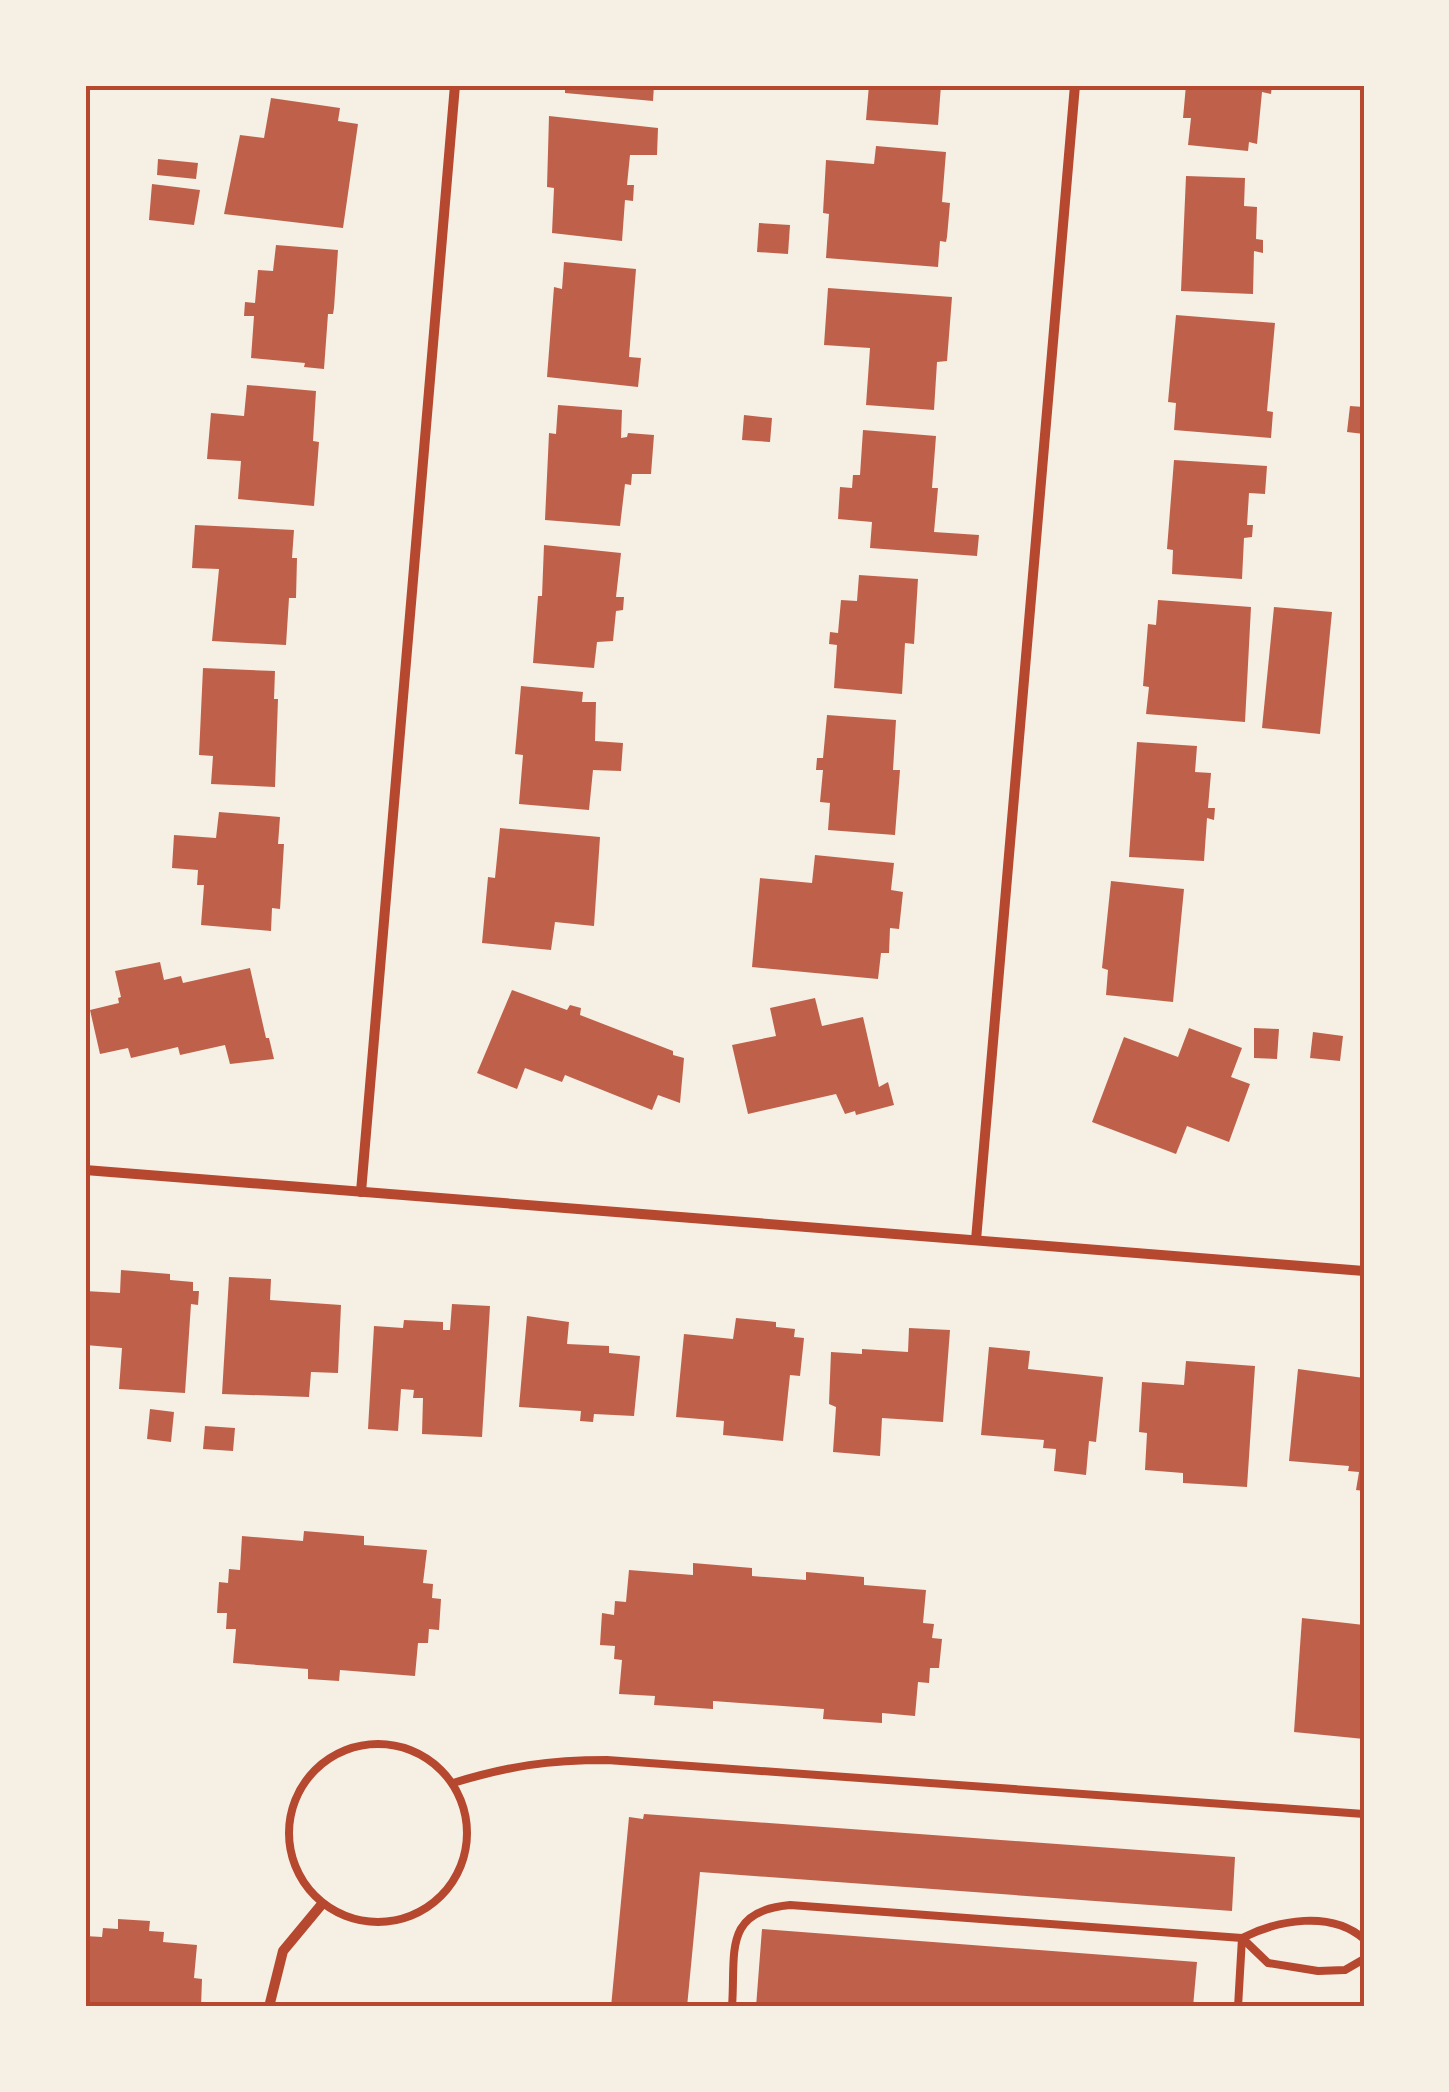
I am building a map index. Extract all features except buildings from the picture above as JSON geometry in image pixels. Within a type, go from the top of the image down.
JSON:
[{"type":"street","points":[[361,1192],[455,85]]},
{"type":"street","points":[[976,1240],[1074,85]]},
{"type":"street","points":[[85,1170],[1364,1271]]},
{"type":"street","points":[[269,2007],[283,1951],[322,1904]]},
{"type":"lane","points":[[373,1744],[404,1747],[432,1761],[453,1784],[464,1809],[467,1837],[461,1864],[448,1889],[427,1908],[402,1920],[374,1923],[346,1917],[322,1904],[302,1880],[290,1852],[289,1821],[299,1792],[317,1766],[343,1750],[373,1744]]},
{"type":"lane","points":[[453,1784],[510,1766],[553,1760],[607,1760],[1364,1814]]},
{"type":"lane","points":[[732,2007],[737,1933],[748,1916],[766,1907],[790,1905],[1242,1938],[1269,1924],[1301,1920],[1349,1926],[1364,1939]]},
{"type":"lane","points":[[1242,1938],[1268,1963],[1318,1971],[1346,1970],[1364,1959]]},
{"type":"lane","points":[[1238,2007],[1242,1938]]}]
